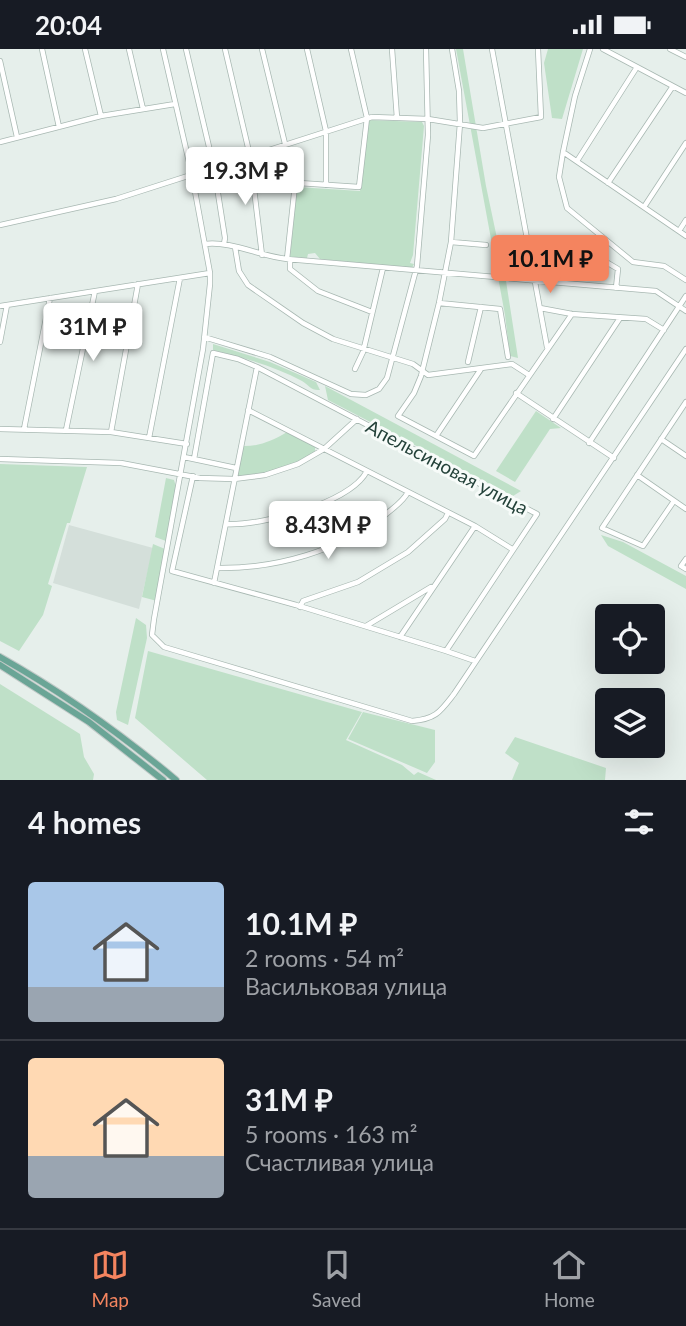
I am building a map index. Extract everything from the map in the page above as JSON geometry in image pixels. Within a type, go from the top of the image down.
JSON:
[{"type":"main road","points":[[0,657],[65,697],[163,776]]},
{"type":"main road","points":[[0,665],[89,722],[163,776],[176,780]]},
{"type":"street","points":[[42,49],[60,127]]},
{"type":"street","points":[[85,49],[101,116]]},
{"type":"street","points":[[129,49],[143,109]]},
{"type":"street","points":[[163,49],[192,175],[210,273],[204,337],[187,444],[152,635],[164,647],[412,721],[429,720],[440,712],[476,661],[686,349]]},
{"type":"street","points":[[186,49],[214,168],[224,244]]},
{"type":"street","points":[[225,49],[250,156],[262,255]]},
{"type":"street","points":[[262,49],[295,185],[288,260],[290,268],[318,291],[372,312]]},
{"type":"street","points":[[307,49],[326,131],[326,185]]},
{"type":"street","points":[[295,185],[299,183],[359,187],[367,118],[351,49]]},
{"type":"street","points":[[392,49],[397,118]]},
{"type":"street","points":[[204,337],[270,356],[352,394],[366,395],[379,389],[387,378],[416,271],[428,119],[426,49]]},
{"type":"street","points":[[452,49],[459,91],[460,123],[451,242],[422,371],[414,393],[398,417],[474,456],[572,314]]},
{"type":"street","points":[[492,49],[547,347]]},
{"type":"street","points":[[0,225],[70,211],[192,175],[367,118],[428,119],[483,128],[541,117],[538,49]]},
{"type":"street","points":[[590,49],[575,96],[559,177],[567,208],[633,262],[664,265],[686,280]]},
{"type":"street","points":[[603,49],[686,93]]},
{"type":"street","points":[[670,49],[686,57]]},
{"type":"street","points":[[0,61],[18,137]]},
{"type":"street","points":[[577,161],[637,67]]},
{"type":"street","points":[[608,183],[673,86]]},
{"type":"street","points":[[0,142],[101,116],[175,104]]},
{"type":"street","points":[[644,207],[686,143]]},
{"type":"street","points":[[563,152],[686,236]]},
{"type":"street","points":[[679,231],[686,220]]},
{"type":"street","points":[[451,242],[486,245]]},
{"type":"street","points":[[205,244],[224,244],[288,260],[656,291],[686,311]]},
{"type":"street","points":[[235,247],[239,271],[255,291],[333,339],[393,356],[413,364],[428,375],[512,365],[529,375]]},
{"type":"street","points":[[529,248],[591,253],[618,269],[616,288]]},
{"type":"street","points":[[355,369],[383,268]]},
{"type":"street","points":[[0,306],[210,273]]},
{"type":"street","points":[[149,438],[180,278]]},
{"type":"street","points":[[111,432],[138,284]]},
{"type":"street","points":[[66,430],[95,291]]},
{"type":"street","points":[[589,443],[686,296]]},
{"type":"street","points":[[24,429],[50,298]]},
{"type":"street","points":[[439,303],[500,309],[508,357]]},
{"type":"street","points":[[0,342],[7,305]]},
{"type":"street","points":[[468,362],[481,307]]},
{"type":"street","points":[[540,308],[572,314],[646,319],[664,330]]},
{"type":"street","points":[[553,419],[621,317]]},
{"type":"street","name":"Апельсиновая улица","points":[[194,459],[213,353],[257,367],[537,514],[446,651]]},
{"type":"street","points":[[214,583],[257,367]]},
{"type":"street","points":[[436,436],[481,368]]},
{"type":"street","points":[[516,393],[614,458]]},
{"type":"street","points":[[674,501],[643,546],[602,528],[686,402]]},
{"type":"street","name":"Апельсиновая улица","points":[[248,410],[475,526],[512,549]]},
{"type":"street","name":"Апельсиновая улица","points":[[0,459],[121,463],[193,476],[234,479],[265,475],[298,464],[324,449],[357,419]]},
{"type":"street","points":[[0,429],[111,432],[187,444]]},
{"type":"street","points":[[661,439],[686,456]]},
{"type":"street","points":[[184,457],[236,468]]},
{"type":"street","points":[[226,524],[244,525],[310,508],[343,491],[363,478],[367,471]]},
{"type":"street","points":[[637,475],[686,509]]},
{"type":"street","points":[[193,476],[172,571],[476,661]]},
{"type":"street","name":"Апельсиновая улица","points":[[218,568],[302,557],[341,542],[377,521],[408,492]]},
{"type":"street","name":"Апельсиновая улица","points":[[300,607],[303,601],[358,582],[408,552],[445,519],[448,513]]},
{"type":"street","name":"Апельсиновая улица","points":[[400,637],[475,526]]},
{"type":"street","points":[[686,559],[681,566],[686,569]]},
{"type":"street","name":"Апельсиновая улица","points":[[365,626],[434,585]]},
{"type":"shaded area","points":[[69,525],[153,548],[139,609],[53,583]]},
{"type":"green space","points":[[456,49],[463,49],[518,358],[510,356],[505,315]]},
{"type":"green space","points":[[548,49],[583,49],[562,119],[552,118],[544,63]]},
{"type":"green space","points":[[369,120],[422,122],[424,126],[413,255],[410,263],[414,264],[412,268],[320,259],[315,253],[308,254],[307,258],[290,257],[297,187],[360,191]]},
{"type":"green space","points":[[213,344],[270,362],[316,382],[320,390],[312,389],[302,381],[270,367],[213,350]]},
{"type":"green space","points":[[325,386],[521,491],[513,496],[328,400]]},
{"type":"green space","points":[[536,411],[561,428],[550,429],[515,482],[496,471]]},
{"type":"green space","points":[[287,432],[315,447],[315,453],[279,469],[240,477],[236,475],[241,446],[265,443]]},
{"type":"green space","points":[[0,464],[87,467],[48,584],[52,586],[43,615],[19,651],[0,641]]},
{"type":"green space","points":[[166,478],[174,480],[177,490],[166,541],[155,537]]},
{"type":"green space","points":[[601,535],[623,542],[686,576],[686,589],[608,546]]},
{"type":"green space","points":[[153,544],[165,549],[157,601],[142,597]]},
{"type":"green space","points":[[136,618],[146,625],[147,638],[128,725],[117,720],[116,712]]},
{"type":"green space","points":[[148,651],[362,712],[346,740],[402,765],[414,775],[418,772],[436,780],[207,780],[135,718]]},
{"type":"green space","points":[[0,684],[80,734],[84,757],[94,774],[93,780],[0,780]]},
{"type":"green space","points":[[363,712],[435,730],[435,762],[427,773],[348,739]]},
{"type":"green space","points":[[515,737],[606,768],[605,780],[512,780],[519,763],[505,753]]}]
